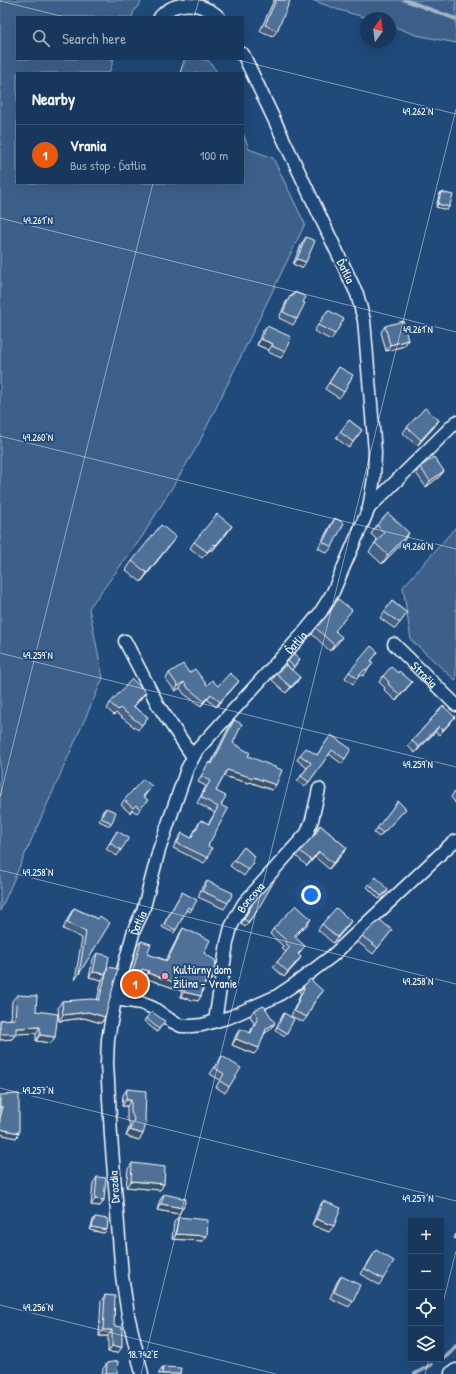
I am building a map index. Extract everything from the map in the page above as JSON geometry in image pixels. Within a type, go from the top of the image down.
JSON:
[{"type":"street","points":[[161,16],[166,9],[173,4],[182,2],[202,6],[218,16]]},
{"type":"street","name":"Ďatlia","points":[[115,999],[134,930],[143,911],[159,850],[187,769],[197,750],[320,613],[333,592],[368,508],[374,478],[375,452],[364,320],[357,294],[244,56]]},
{"type":"street","name":"Ďatlia","points":[[368,508],[456,422]]},
{"type":"street","points":[[125,641],[158,705],[193,757]]},
{"type":"street","name":"Stračia","points":[[394,644],[456,705]]},
{"type":"street","name":"Boncova","points":[[215,1021],[227,943],[231,927],[244,903],[307,833],[312,820],[319,789]]},
{"type":"street","points":[[115,999],[141,1003],[154,1008],[181,1026],[191,1026],[230,1016],[277,996],[332,956],[456,841]]},
{"type":"street","name":"Drozdia","points":[[115,999],[108,1039],[107,1063],[115,1197],[122,1276],[128,1314],[142,1374]]},
{"type":"shaded area","points":[[0,0],[143,0],[134,11],[132,16],[16,16],[16,60],[114,60],[109,72],[16,72],[16,184],[244,184],[244,136],[249,149],[273,158],[305,224],[198,445],[142,537],[89,608],[103,678],[0,911]]},
{"type":"shaded area","points":[[312,0],[456,0],[456,43],[416,35],[396,27],[396,12],[360,12],[360,16]]},
{"type":"shaded area","points":[[186,60],[204,60],[209,61],[217,72],[180,72]]},
{"type":"shaded area","points":[[456,527],[456,681],[411,640],[403,587]]},
{"type":"building","points":[[276,0],[290,1],[277,31],[265,25]]},
{"type":"building","points":[[441,192],[453,195],[449,207],[438,204]]},
{"type":"building","points":[[306,237],[315,241],[306,262],[297,259]]},
{"type":"building","points":[[295,292],[306,297],[303,302],[305,303],[297,319],[283,312],[290,296],[292,297]]},
{"type":"building","points":[[328,310],[344,319],[335,334],[318,325]]},
{"type":"building","points":[[403,321],[408,340],[390,345],[385,326]]},
{"type":"building","points":[[267,326],[291,337],[285,352],[272,346],[273,344],[261,339]]},
{"type":"building","points":[[339,367],[353,375],[344,392],[329,383]]},
{"type":"building","points":[[425,408],[439,420],[421,440],[407,427]]},
{"type":"building","points":[[349,420],[362,430],[353,442],[340,432]]},
{"type":"building","points":[[434,457],[444,471],[430,481],[420,467]]},
{"type":"building","points":[[388,513],[409,533],[388,555],[375,543],[384,533],[377,525]]},
{"type":"building","points":[[217,514],[232,526],[216,545],[214,544],[207,552],[194,542]]},
{"type":"building","points":[[335,518],[344,523],[332,547],[323,542]]},
{"type":"building","points":[[161,525],[176,537],[147,573],[132,561]]},
{"type":"building","points":[[338,599],[352,610],[335,631],[342,637],[334,645],[316,628],[330,612]]},
{"type":"building","points":[[392,601],[407,613],[400,623],[384,612]]},
{"type":"building","points":[[371,646],[378,652],[371,661],[373,663],[357,678],[349,672]]},
{"type":"building","points":[[294,654],[300,659],[294,667],[288,661]]},
{"type":"building","points":[[183,664],[189,673],[195,669],[207,685],[212,680],[218,686],[230,673],[239,681],[220,702],[211,694],[204,701],[188,688],[184,682],[178,686],[169,673]]},
{"type":"building","points":[[286,665],[300,677],[291,687],[276,674]]},
{"type":"building","points":[[391,667],[398,673],[399,671],[412,682],[400,695],[388,684],[389,682],[383,676]]},
{"type":"building","points":[[132,679],[146,692],[133,706],[148,717],[142,725],[120,708],[118,710],[110,703]]},
{"type":"building","points":[[443,706],[455,717],[443,730],[439,726],[419,747],[412,741]]},
{"type":"building","points":[[234,720],[242,724],[233,743],[250,753],[248,756],[282,770],[276,785],[227,770],[216,791],[226,796],[221,805],[228,809],[208,846],[212,848],[208,858],[177,843],[182,833],[191,838],[201,820],[209,824],[218,807],[201,797],[210,781],[201,776],[209,762],[212,764]]},
{"type":"building","points":[[331,735],[351,749],[345,759],[332,750],[309,782],[301,776],[311,763],[300,755],[306,748],[317,755]]},
{"type":"building","points":[[143,779],[152,786],[143,796],[148,800],[140,809],[136,805],[133,808],[124,800]]},
{"type":"building","points":[[398,801],[406,809],[383,833],[377,828]]},
{"type":"building","points":[[106,808],[116,812],[112,823],[101,818]]},
{"type":"building","points":[[320,825],[347,848],[333,863],[319,852],[311,860],[300,851],[316,833]]},
{"type":"building","points":[[117,831],[129,838],[121,850],[110,843]]},
{"type":"building","points":[[244,847],[255,857],[252,860],[254,862],[249,870],[234,860]]},
{"type":"building","points":[[376,877],[388,890],[381,896],[369,884]]},
{"type":"building","points":[[207,881],[233,893],[228,903],[202,891]]},
{"type":"building","points":[[273,881],[257,911],[248,922],[244,919],[253,903]]},
{"type":"building","points":[[182,892],[197,900],[192,909],[188,907],[176,930],[164,924]]},
{"type":"building","points":[[296,905],[311,919],[294,936],[305,946],[298,954],[301,957],[288,972],[277,962],[290,947],[285,943],[287,941],[273,929]]},
{"type":"building","points":[[74,908],[98,919],[100,916],[110,923],[79,974],[86,932],[67,923]]},
{"type":"building","points":[[336,908],[351,921],[337,937],[322,924]]},
{"type":"building","points":[[380,920],[392,930],[378,948],[362,936]]},
{"type":"building","points":[[183,928],[210,940],[204,953],[216,961],[212,979],[206,979],[201,996],[184,992],[185,986],[148,973],[149,971],[142,969],[138,980],[131,978],[141,941],[151,944],[147,954],[167,961]]},
{"type":"building","points":[[97,953],[109,956],[106,974],[93,972]]},
{"type":"building","points":[[108,967],[118,969],[105,1017],[88,1012],[63,1015],[62,1001],[99,1000]]},
{"type":"building","points":[[310,979],[323,991],[314,1002],[307,1017],[294,1011],[304,988],[303,987]]},
{"type":"building","points":[[17,995],[37,996],[36,1011],[58,1014],[55,1037],[40,1035],[40,1027],[16,1028],[16,1034],[0,1034],[0,1020],[15,1019]]},
{"type":"building","points":[[264,1006],[275,1023],[266,1029],[259,1048],[236,1039],[240,1029],[251,1033],[258,1017],[254,1010]]},
{"type":"building","points":[[152,1012],[165,1021],[159,1029],[146,1018]]},
{"type":"building","points":[[284,1013],[294,1019],[287,1033],[277,1027]]},
{"type":"building","points":[[222,1056],[241,1068],[229,1087],[220,1081],[224,1074],[215,1068]]},
{"type":"building","points":[[127,1089],[146,1091],[145,1121],[147,1121],[143,1134],[130,1130],[134,1119],[131,1112],[131,1100],[126,1100]]},
{"type":"building","points":[[19,1094],[19,1133],[0,1129],[0,1118],[3,1107],[0,1107],[0,1095]]},
{"type":"building","points":[[132,1163],[165,1167],[164,1184],[131,1181]]},
{"type":"building","points":[[97,1177],[106,1178],[104,1200],[95,1199]]},
{"type":"building","points":[[164,1194],[186,1199],[183,1208],[161,1204]]},
{"type":"building","points":[[323,1201],[341,1208],[334,1226],[316,1219]]},
{"type":"building","points":[[95,1217],[108,1219],[107,1230],[92,1227]]},
{"type":"building","points":[[178,1217],[208,1220],[207,1236],[176,1234]]},
{"type":"building","points":[[376,1250],[394,1261],[383,1279],[365,1269]]},
{"type":"building","points":[[341,1276],[360,1285],[353,1301],[334,1292]]},
{"type":"building","points":[[105,1295],[115,1296],[114,1326],[122,1327],[122,1347],[112,1346],[112,1330],[103,1330]]},
{"type":"building","points":[[118,1361],[117,1374],[106,1374],[107,1363]]},
{"type":"building","points":[[163,1367],[181,1368],[180,1374],[162,1374]]},
{"type":"waterway","points":[[405,0],[456,19]]},
{"type":"waterway","points":[[444,1358],[456,1346]]},
{"type":"waterway","points":[[415,1374],[431,1365]]},
{"type":"place","name":"Kultúrny dom Žilina - Vranie","points":[[165,976]]},
{"type":"place","name":"Vrania","points":[[135,984]]}]
